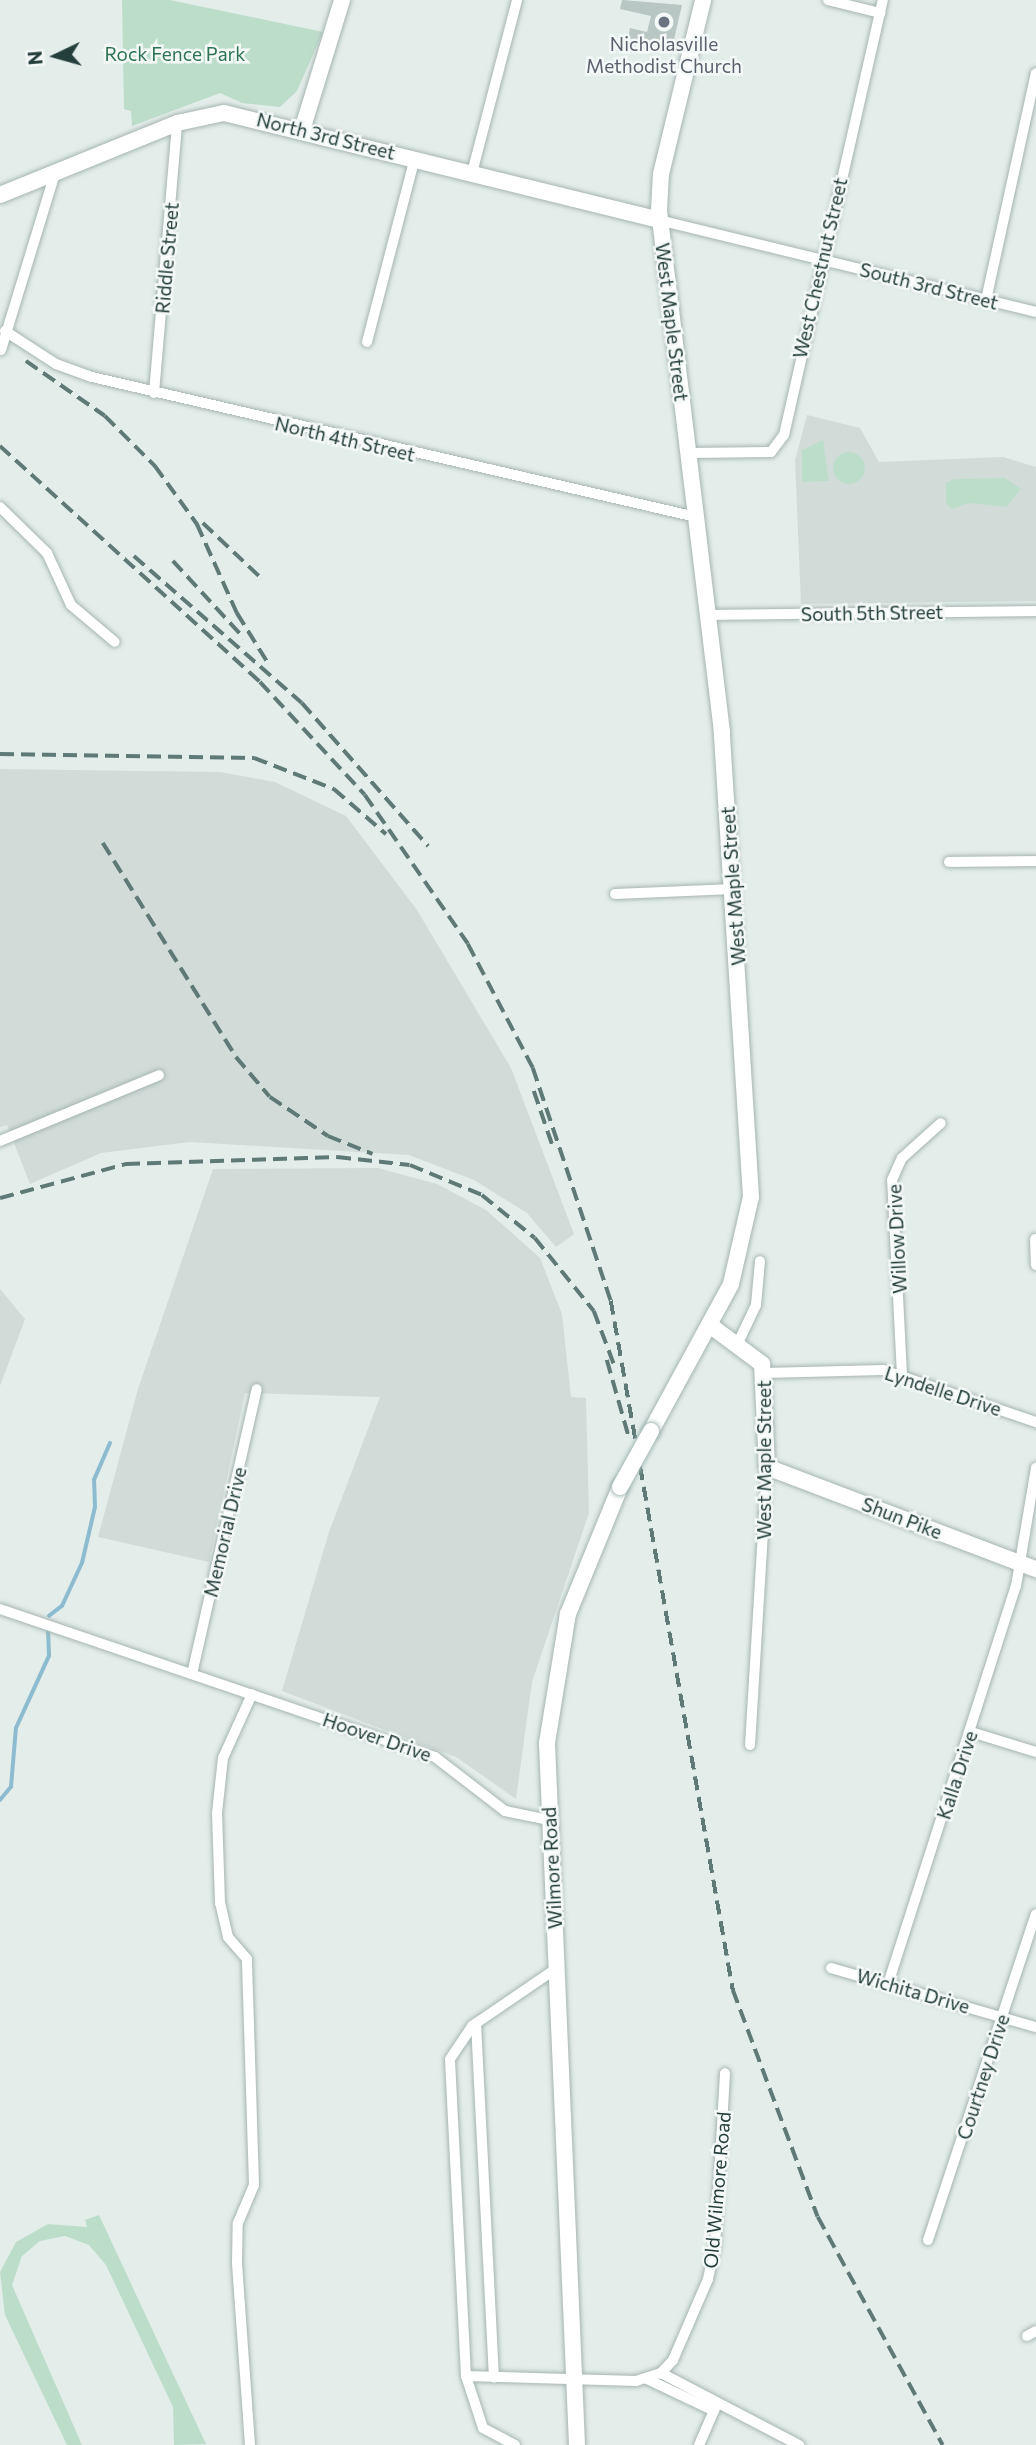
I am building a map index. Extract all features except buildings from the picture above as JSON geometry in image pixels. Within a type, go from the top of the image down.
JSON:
[{"type":"main road","points":[[303,127],[342,0]]},
{"type":"main road","name":"West Maple Street","points":[[703,0],[661,174],[659,220],[709,615],[734,889],[751,1197],[739,1263],[711,1326],[759,1358],[764,1373],[767,1467]]},
{"type":"main road","name":"North 3rd Street","points":[[0,195],[177,123],[224,113],[303,127],[659,220]]},
{"type":"main road","name":"Wilmore Road","points":[[577,2445],[547,1743],[557,1659],[584,1564],[620,1487],[711,1326]]},
{"type":"main road","name":"Shun Pike","points":[[767,1467],[1036,1569]]},
{"type":"street","points":[[472,173],[517,0]]},
{"type":"street","points":[[828,0],[880,13]]},
{"type":"street","name":"West Chestnut Street","points":[[689,453],[756,453],[778,446],[883,0]]},
{"type":"street","points":[[986,300],[1036,73]]},
{"type":"street","name":"Riddle Street","points":[[154,393],[177,123]]},
{"type":"street","points":[[366,342],[415,158]]},
{"type":"street","points":[[1,350],[55,173]]},
{"type":"street","name":"South 3rd Street","points":[[659,220],[1036,312]]},
{"type":"street","name":"North 4th Street","points":[[5,331],[55,365],[154,393],[696,517]]},
{"type":"street","points":[[0,507],[47,553],[71,605],[115,642]]},
{"type":"street","name":"South 5th Street","points":[[709,615],[1036,611]]},
{"type":"street","points":[[948,862],[1036,862]]},
{"type":"street","points":[[615,894],[734,889]]},
{"type":"street","points":[[0,1141],[159,1075]]},
{"type":"street","name":"Willow Drive","points":[[902,1375],[892,1180],[902,1158],[941,1123]]},
{"type":"street","points":[[1035,1239],[1036,1265]]},
{"type":"street","points":[[738,1343],[756,1305],[760,1261]]},
{"type":"street","name":"Lyndelle Drive","points":[[764,1373],[861,1368],[902,1375],[1036,1422]]},
{"type":"street","name":"Memorial Drive","points":[[191,1674],[257,1389]]},
{"type":"street","name":"West Maple Street","points":[[751,1745],[767,1467]]},
{"type":"street","name":"Kalla Drive","points":[[888,1984],[971,1732],[1020,1563],[1036,1468]]},
{"type":"street","name":"Hoover Drive","points":[[0,1609],[435,1757],[505,1811],[550,1820]]},
{"type":"street","points":[[250,2445],[236,2262],[238,2223],[254,2185],[247,1959],[228,1937],[220,1903],[217,1813],[223,1758],[252,1694]]},
{"type":"street","points":[[971,1732],[1036,1752]]},
{"type":"street","name":"Courtney Drive","points":[[928,2240],[1036,1914]]},
{"type":"street","points":[[515,2445],[483,2428],[466,2376],[450,2059],[476,2023],[557,1968]]},
{"type":"street","name":"Wichita Drive","points":[[831,1968],[1036,2027]]},
{"type":"street","points":[[476,2023],[494,2378]]},
{"type":"street","name":"Old Wilmore Road","points":[[662,2374],[708,2279],[725,2073]]},
{"type":"street","points":[[466,2376],[574,2381],[647,2379],[662,2374],[716,2406]]},
{"type":"street","points":[[647,2379],[716,2406],[799,2445]]},
{"type":"street","points":[[699,2445],[716,2406]]},
{"type":"shaded area","points":[[807,415],[860,428],[879,462],[1003,457],[1036,467],[1036,601],[801,604],[795,460]]},
{"type":"shaded area","points":[[0,769],[220,772],[275,782],[346,816],[417,910],[511,1068],[574,1234],[556,1247],[527,1213],[474,1180],[409,1155],[190,1142],[101,1153],[30,1184],[7,1125],[0,1127]]},
{"type":"shaded area","points":[[378,1168],[437,1184],[486,1210],[540,1258],[562,1314],[571,1397],[586,1398],[589,1513],[532,1682],[516,1799],[456,1757],[282,1691],[329,1532],[380,1397],[245,1393],[209,1562],[98,1537],[138,1389],[213,1169]]},
{"type":"shaded area","points":[[0,1289],[25,1319],[0,1386]]},
{"type":"green space","name":"Rock Fence Park","points":[[122,0],[170,0],[323,32],[297,91],[280,107],[242,103],[220,93],[132,126],[131,111],[124,109]]},
{"type":"green space","points":[[823,440],[829,481],[802,482],[802,450]]},
{"type":"green space","points":[[849,452],[860,457],[865,468],[860,479],[849,484],[838,479],[833,468],[838,457]]},
{"type":"green space","points":[[1005,478],[1021,489],[1006,507],[969,503],[952,509],[946,503],[946,483],[955,479]]},
{"type":"green space","points":[[99,2215],[206,2444],[174,2445],[173,2407],[106,2265],[89,2245],[65,2236],[40,2241],[22,2256],[12,2285],[82,2445],[67,2445],[5,2315],[0,2272],[16,2242],[48,2224],[87,2227],[85,2220]]},
{"type":"waterway","points":[[49,1616],[62,1606],[82,1563],[95,1507],[94,1480],[110,1443]]},
{"type":"waterway","points":[[0,1800],[11,1787],[16,1728],[49,1656],[48,1632]]},
{"type":"railway","points":[[26,361],[105,416],[155,466],[197,524],[237,613],[268,663]]},
{"type":"railway","points":[[0,446],[260,682],[365,795],[468,944],[533,1068],[611,1301],[733,1990],[818,2217],[943,2445]]},
{"type":"railway","points":[[203,523],[259,576]]},
{"type":"railway","points":[[134,556],[302,703],[428,846]]},
{"type":"railway","points":[[173,561],[244,638]]},
{"type":"railway","points":[[0,754],[254,758],[334,789],[386,834]]},
{"type":"railway","points":[[103,843],[236,1057],[270,1097],[328,1136],[373,1154]]},
{"type":"railway","points":[[534,1091],[552,1144]]},
{"type":"railway","points":[[0,1198],[126,1164],[337,1157],[410,1165],[482,1195],[535,1238],[594,1311],[615,1367]]},
{"type":"railway","points":[[607,1360],[629,1437]]},
{"type":"place","name":"Nicholasville Methodist Church","points":[[664,22]]}]
